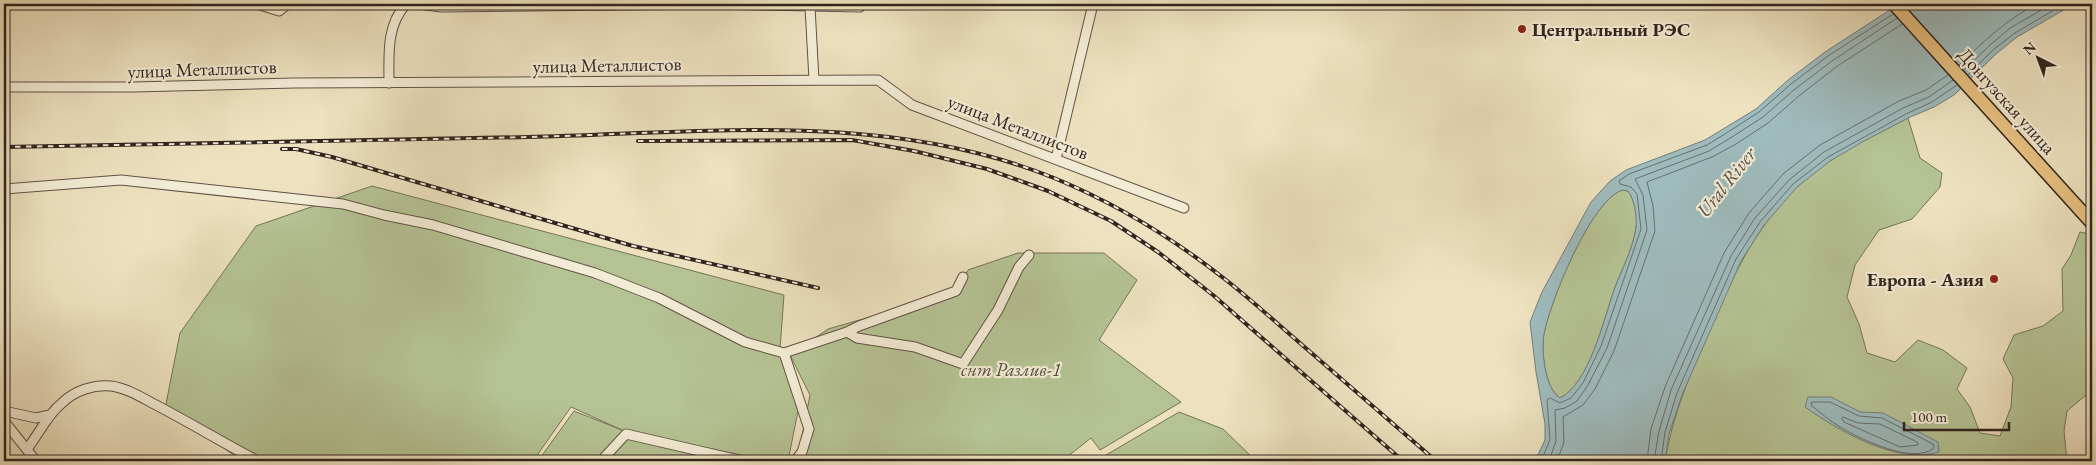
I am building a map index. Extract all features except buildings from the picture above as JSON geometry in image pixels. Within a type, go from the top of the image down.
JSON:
[{"type":"main road","name":"Донгузская улица","points":[[1894,4],[2092,223]]},
{"type":"street","points":[[258,4],[279,11],[288,4]]},
{"type":"street","points":[[389,83],[390,38],[396,14],[406,4]]},
{"type":"street","points":[[419,4],[441,7],[710,4],[860,7]]},
{"type":"street","points":[[1056,159],[1093,4]]},
{"type":"street","points":[[810,7],[814,80]]},
{"type":"street","name":"улица Металлистов","points":[[4,87],[133,87],[294,82],[878,80],[912,105],[1184,208]]},
{"type":"street","points":[[4,189],[121,180],[343,204],[433,225],[595,273],[659,298],[745,342],[784,353],[847,332],[956,291],[963,277]]},
{"type":"street","points":[[847,332],[857,338],[915,347],[963,364],[998,310],[1019,267],[1029,255]]},
{"type":"street","points":[[784,353],[809,430],[802,452],[795,461]]},
{"type":"street","points":[[27,449],[38,436],[50,415],[62,403],[73,395],[92,386],[112,386],[131,392],[190,422],[258,461]]},
{"type":"street","points":[[4,411],[36,418],[50,415]]},
{"type":"street","points":[[4,421],[36,461]]},
{"type":"street","points":[[601,461],[626,434],[743,461]]},
{"type":"green space","points":[[1908,118],[1920,158],[1942,173],[1940,187],[1912,219],[1879,230],[1855,265],[1847,297],[1859,324],[1867,353],[1895,362],[1918,340],[1943,350],[1967,368],[1957,389],[1970,407],[1980,433],[2000,436],[2011,407],[2013,378],[2003,359],[2014,335],[2043,326],[2063,311],[2062,269],[2071,255],[2080,232],[2089,234],[2092,238],[2092,390],[2067,411],[2064,431],[2067,461],[1665,461],[1677,413],[1700,351],[1734,276],[1767,222],[1796,188],[1821,167],[1849,149]]},
{"type":"green space","points":[[372,186],[784,295],[780,349],[798,411],[788,461],[771,461],[624,431],[752,461],[538,461],[574,411],[622,430],[571,407],[533,461],[243,461],[165,409],[180,333],[256,226]]},
{"type":"green space","points":[[1622,190],[1628,191],[1636,214],[1637,224],[1632,244],[1587,365],[1570,391],[1560,398],[1551,387],[1545,369],[1543,341],[1548,319],[1573,254],[1585,232],[1597,213],[1610,198]]},
{"type":"green space","name":"снт Разлив-1","points":[[1018,253],[1104,253],[1137,280],[1099,340],[1181,402],[1100,450],[1091,438],[1062,461],[797,461],[810,395],[790,355],[828,329],[957,292],[968,270]]},
{"type":"green space","points":[[1179,412],[1223,429],[1256,461],[1096,461]]},
{"type":"water","name":"Ural River","points":[[1899,4],[2074,4],[2017,37],[1997,53],[1954,95],[1934,107],[1864,141],[1830,161],[1797,187],[1764,225],[1741,261],[1682,395],[1669,434],[1665,461],[1535,461],[1545,440],[1545,424],[1530,322],[1542,292],[1591,202],[1610,181],[1626,170],[1705,140],[1756,109],[1788,80],[1825,52]],"holes":[[[1622,190],[1628,191],[1636,214],[1636,228],[1632,244],[1587,365],[1570,391],[1560,398],[1551,387],[1544,359],[1544,334],[1554,300],[1573,254],[1597,213],[1610,198]]]},
{"type":"water","points":[[1808,397],[1831,397],[1860,412],[1883,413],[1938,442],[1939,452],[1923,455],[1905,454],[1869,443],[1834,426],[1805,407]]},
{"type":"railway","points":[[4,147],[528,137],[728,130],[794,130],[860,134],[926,142],[990,157],[1054,178],[1122,210],[1165,236],[1236,288],[1436,461]]},
{"type":"railway","points":[[638,141],[852,140],[914,151],[987,169],[1048,191],[1111,221],[1158,252],[1213,295],[1403,461]]},
{"type":"railway","points":[[282,149],[296,149],[332,157],[633,246],[818,288]]},
{"type":"place","name":"Центральный РЭС","points":[[1522,29]]},
{"type":"place","name":"Европа - Азия","points":[[1994,279]]}]
